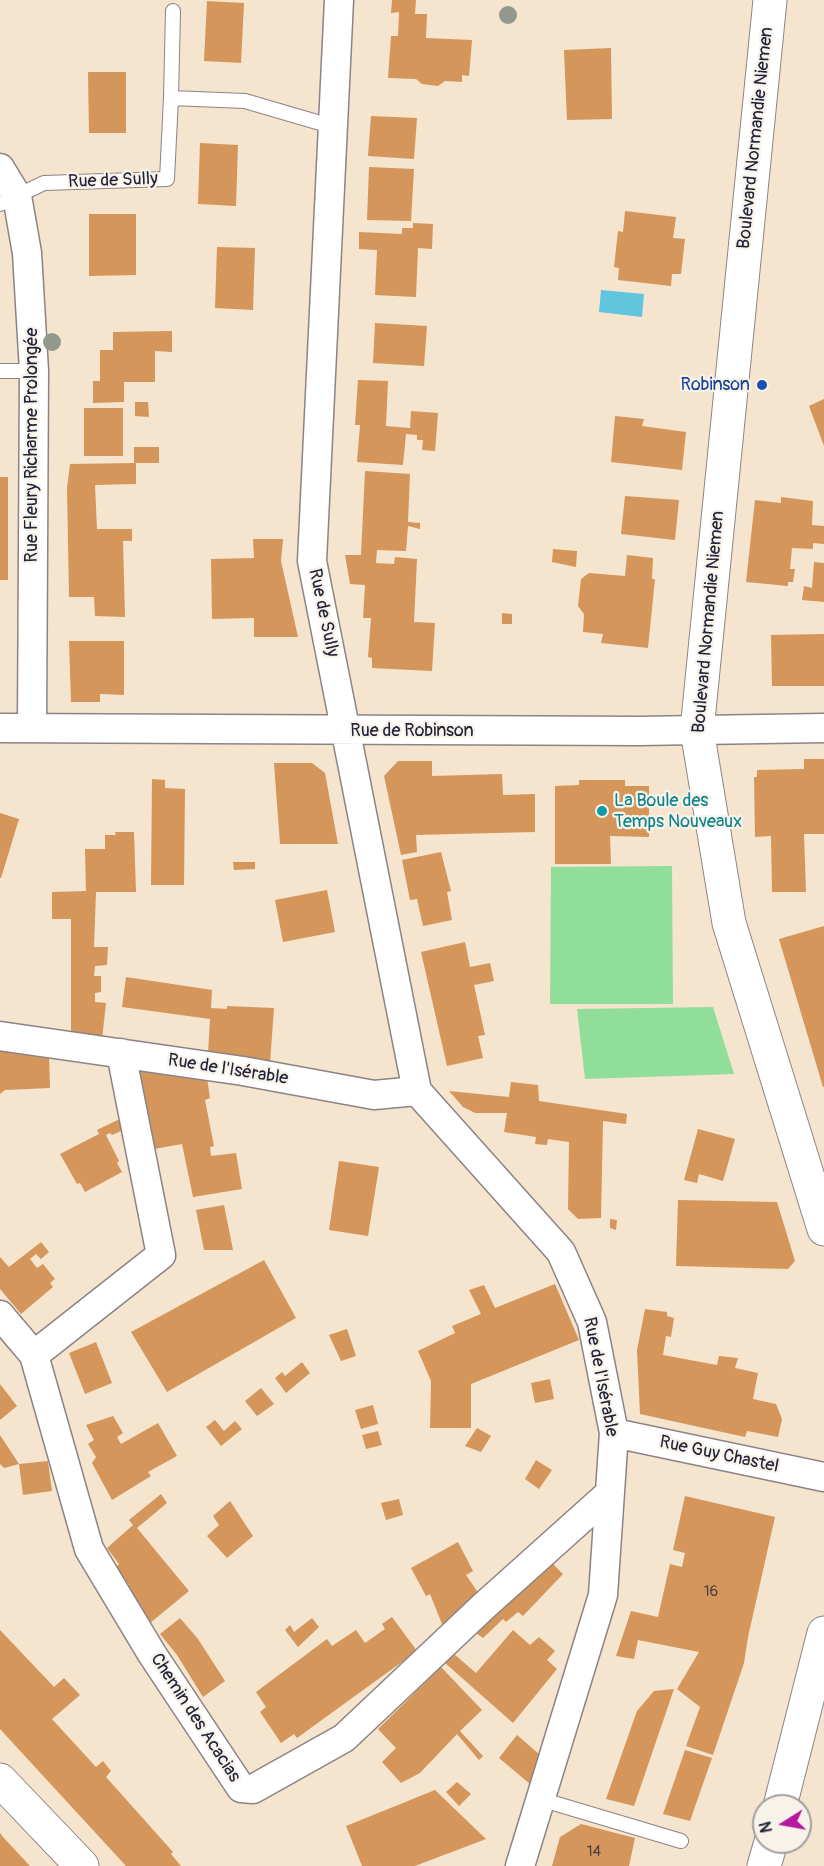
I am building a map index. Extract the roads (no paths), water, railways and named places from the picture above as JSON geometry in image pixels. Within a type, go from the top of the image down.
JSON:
[{"type":"street","name":"Rue de Sully","points":[[339,0],[312,561],[417,1091]]},
{"type":"street","name":"Boulevard Normandie Niemen","points":[[770,0],[697,730],[729,923],[824,1229]]},
{"type":"street","name":"Rue Fleury Richarme Prolongée","points":[[0,168],[8,200],[27,253],[34,371],[32,727]]},
{"type":"street","name":"Rue de Robinson","points":[[0,728],[697,730],[824,728]]},
{"type":"street","name":"Rue de l'Isérable","points":[[0,1036],[243,1071],[374,1095],[417,1091],[561,1252],[592,1322],[614,1433],[610,1493],[603,1595],[520,1866]]},
{"type":"street","points":[[34,1355],[161,1255],[121,1053]]},
{"type":"street","name":"Chemin des Acacias","points":[[0,1315],[34,1355],[89,1550],[152,1654],[241,1788],[254,1789],[344,1738],[485,1605],[610,1493]]},
{"type":"street","name":"Rue Guy Chastel","points":[[614,1433],[824,1477]]},
{"type":"street","points":[[783,1794],[824,1634]]},
{"type":"street","points":[[0,1780],[82,1866]]},
{"type":"lane","name":"Rue de Sully","points":[[8,200],[44,183],[167,180],[172,11]]},
{"type":"lane","points":[[171,98],[245,101],[334,128]]},
{"type":"lane","points":[[0,371],[34,371]]},
{"type":"lane","points":[[540,1799],[681,1841]]},
{"type":"water","points":[[601,290],[644,294],[642,317],[599,312]]},
{"type":"place","name":"Robinson","points":[[762,385]]},
{"type":"place","name":"La Boule des Temps Nouveaux","points":[[602,811]]}]
